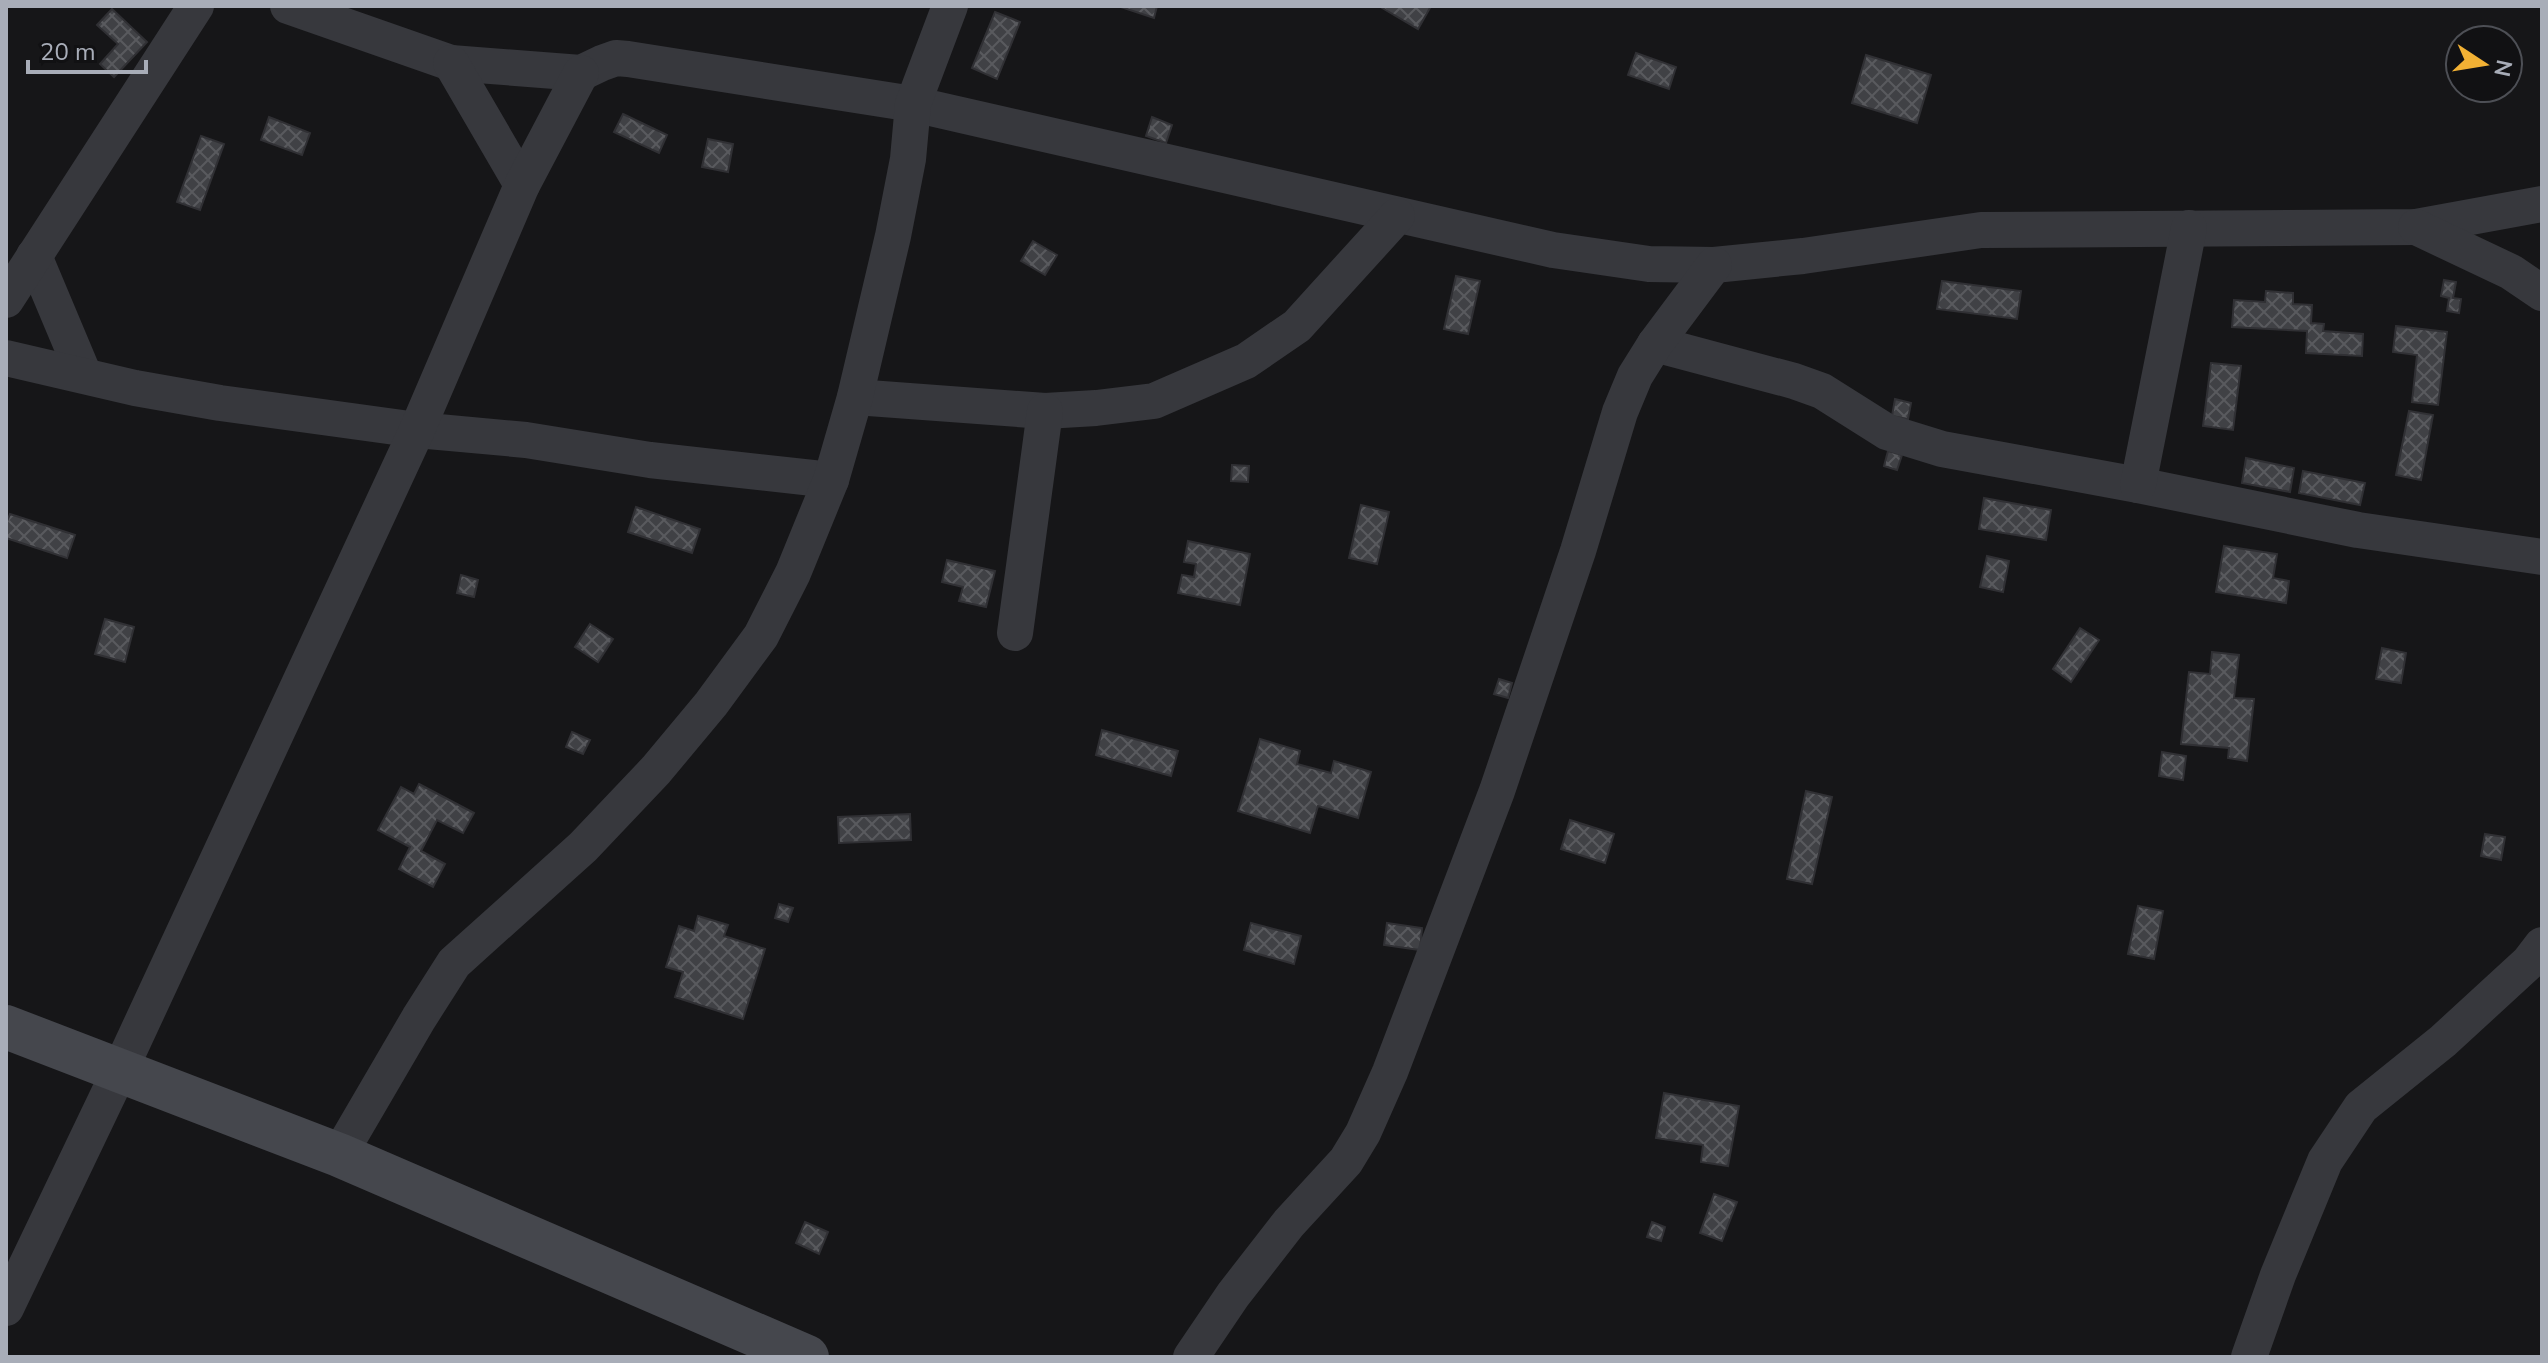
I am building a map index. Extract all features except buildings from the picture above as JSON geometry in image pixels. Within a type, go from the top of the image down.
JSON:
[{"type":"street","points":[[6,300],[196,6]]},
{"type":"street","points":[[288,6],[320,12],[451,63],[581,73],[616,58],[628,59],[913,104],[1553,250],[1649,264],[1714,265],[1803,256],[1981,230],[2416,227],[2542,204]]},
{"type":"street","points":[[339,1155],[454,963],[583,847],[656,770],[711,704],[761,636],[793,573],[831,480],[855,397],[893,236],[908,159],[913,104],[950,6]]},
{"type":"street","points":[[451,63],[522,185]]},
{"type":"street","points":[[6,1308],[417,430],[522,185],[581,73]]},
{"type":"street","points":[[855,397],[1045,411],[1154,401],[1246,361],[1297,326],[1397,216]]},
{"type":"street","points":[[2416,227],[2511,272],[2542,293]]},
{"type":"street","points":[[2138,485],[2189,228]]},
{"type":"street","points":[[34,256],[84,375]]},
{"type":"street","points":[[1191,1357],[1233,1295],[1289,1223],[1346,1161],[1363,1133],[1390,1072],[1497,791],[1578,551],[1620,412],[1635,376],[1655,344],[1714,265]]},
{"type":"street","points":[[1655,344],[1822,391],[1887,432],[1942,449],[2358,530],[2542,557]]},
{"type":"street","points":[[6,358],[135,388],[220,403],[417,430],[526,440],[650,460],[831,480]]},
{"type":"street","points":[[1015,633],[1045,411]]},
{"type":"street","points":[[2249,1357],[2278,1275],[2325,1161],[2361,1107],[2443,1041],[2529,962],[2542,945]]},
{"type":"street","points":[[6,1027],[339,1155],[807,1357]]}]
